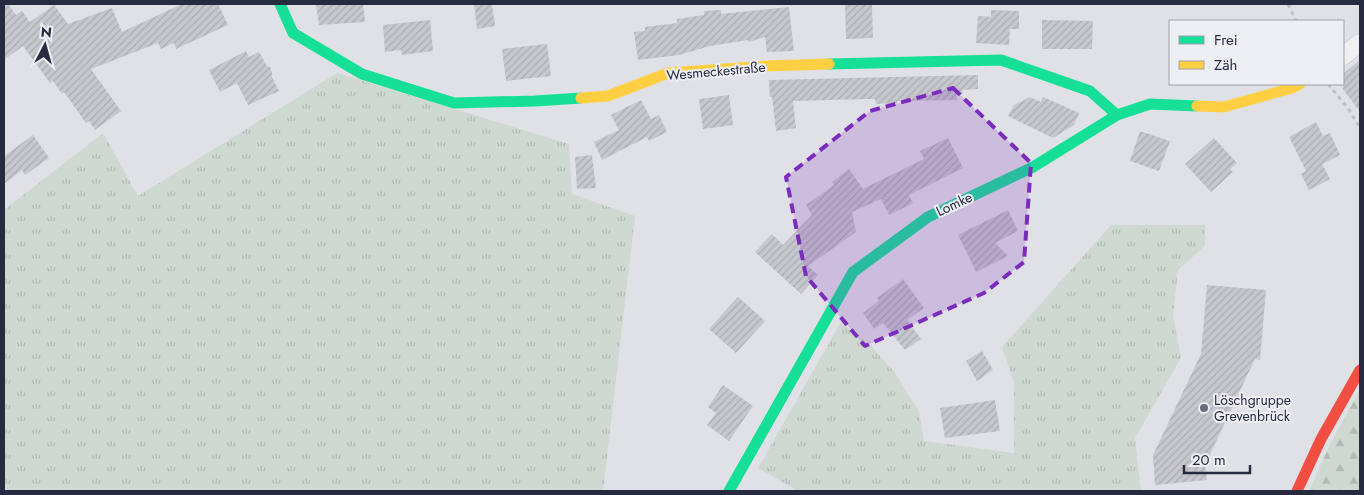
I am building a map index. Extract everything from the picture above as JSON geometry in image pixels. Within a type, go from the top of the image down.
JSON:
[{"type":"street","name":"Wesmeckestraße","points":[[280,4],[293,33],[362,74],[454,103],[535,101],[608,96],[668,73],[766,66],[1001,60],[1090,91],[1117,116]]},
{"type":"street","points":[[1344,55],[1360,43]]},
{"type":"street","name":"Lomke","points":[[729,491],[853,272],[928,217],[1033,167],[1117,116],[1150,104],[1224,107],[1298,85]]},
{"type":"street","points":[[1297,491],[1321,439],[1360,370]]},
{"type":"path","points":[[1288,4],[1296,20]]},
{"type":"path","points":[[1329,85],[1348,108],[1360,128]]},
{"type":"highlighted area","points":[[953,88],[1031,163],[1024,262],[984,293],[865,346],[806,276],[786,177],[870,111]]},
{"type":"green space","points":[[337,73],[569,144],[572,194],[635,216],[603,491],[4,491],[4,210],[103,133],[138,196]]},
{"type":"green space","points":[[1111,225],[1205,225],[1205,246],[1178,270],[1173,315],[1181,358],[1135,438],[1141,491],[798,491],[758,468],[841,322],[872,347],[896,374],[919,412],[924,441],[1014,453],[1014,383],[1002,347]]},
{"type":"green space","points":[[1360,390],[1360,491],[1309,491],[1330,444]]},
{"type":"building","points":[[4,4],[8,4],[16,15],[22,11],[30,22],[54,5],[68,24],[112,8],[122,32],[182,4],[218,4],[228,25],[176,49],[174,43],[161,49],[158,43],[91,69],[121,111],[95,130],[89,121],[86,123],[64,92],[62,94],[53,81],[50,83],[23,46],[4,60]]},
{"type":"building","points":[[316,4],[363,4],[365,22],[319,25]]},
{"type":"building","points":[[474,4],[492,4],[495,26],[477,29]]},
{"type":"building","points":[[845,4],[872,4],[873,38],[846,39]]},
{"type":"building","points":[[789,7],[794,51],[767,52],[765,37],[749,42],[748,40],[710,46],[679,55],[638,60],[634,32],[645,31],[645,27],[677,23],[677,19],[704,15],[704,11],[721,10],[721,14]]},
{"type":"building","points":[[991,10],[1019,11],[1019,29],[1010,29],[1009,45],[976,43],[978,16],[991,17]]},
{"type":"building","points":[[430,20],[433,51],[402,55],[401,50],[385,52],[383,25]]},
{"type":"building","points":[[1042,20],[1093,21],[1092,49],[1042,49]]},
{"type":"building","points":[[547,44],[551,76],[506,81],[502,49]]},
{"type":"building","points":[[246,51],[249,57],[259,52],[267,66],[270,67],[272,77],[279,91],[248,105],[237,83],[220,92],[209,70]]},
{"type":"building","points":[[1360,60],[1360,112],[1343,89],[1344,73]]},
{"type":"building","points":[[978,75],[978,89],[962,90],[963,94],[957,95],[957,100],[897,101],[897,103],[876,104],[875,99],[793,101],[796,128],[776,131],[769,80]]},
{"type":"building","points":[[729,95],[733,125],[703,129],[699,99]]},
{"type":"building","points":[[1030,97],[1041,102],[1043,97],[1079,113],[1074,125],[1053,138],[1008,116],[1014,105]]},
{"type":"building","points":[[641,100],[651,119],[659,115],[667,132],[649,141],[647,137],[602,160],[594,142],[619,130],[611,115]]},
{"type":"building","points":[[1316,122],[1323,136],[1330,133],[1340,155],[1322,164],[1330,179],[1309,190],[1301,174],[1306,171],[1289,137]]},
{"type":"building","points":[[1140,131],[1170,141],[1159,171],[1130,161]]},
{"type":"building","points":[[33,135],[49,158],[25,175],[22,170],[4,184],[4,156]]},
{"type":"building","points":[[948,138],[963,168],[909,195],[913,203],[889,215],[881,199],[852,212],[856,232],[808,266],[818,275],[801,294],[755,252],[772,234],[783,245],[812,215],[806,205],[834,185],[832,182],[849,169],[863,189],[924,159],[920,151]]},
{"type":"building","points":[[1214,138],[1237,163],[1230,169],[1233,172],[1211,192],[1185,164]]},
{"type":"building","points":[[592,155],[596,188],[577,189],[575,157]]},
{"type":"building","points":[[1008,210],[1018,231],[995,243],[1008,256],[976,272],[958,235]]},
{"type":"building","points":[[903,279],[924,308],[907,320],[921,339],[905,350],[883,323],[874,329],[863,313],[879,301],[877,298]]},
{"type":"building","name":"Löschgruppe Grevenbrück","points":[[1207,285],[1266,290],[1260,360],[1255,359],[1205,465],[1207,480],[1155,485],[1153,455],[1201,354]]},
{"type":"building","points":[[738,297],[765,321],[736,353],[709,329]]},
{"type":"building","points":[[982,351],[993,370],[977,381],[966,361]]},
{"type":"building","points":[[723,385],[753,406],[729,441],[707,425],[716,413],[708,407]]},
{"type":"building","points":[[995,400],[1000,431],[945,438],[940,408]]},
{"type":"traffic: fast","points":[[280,4],[293,33],[362,74],[454,103],[581,98]]},
{"type":"traffic: fast","points":[[829,64],[1001,60],[1090,91],[1117,115]]},
{"type":"traffic: fast","points":[[729,491],[853,272],[928,217],[1033,167],[1117,115],[1150,104],[1197,106]]},
{"type":"traffic: slow","points":[[581,98],[608,96],[668,73],[766,66],[829,64]]},
{"type":"traffic: slow","points":[[1197,106],[1224,107],[1298,85]]},
{"type":"traffic: jam","points":[[1297,491],[1321,439],[1360,370]]},
{"type":"place","name":"Löschgruppe Grevenbrück","points":[[1204,408]]}]
